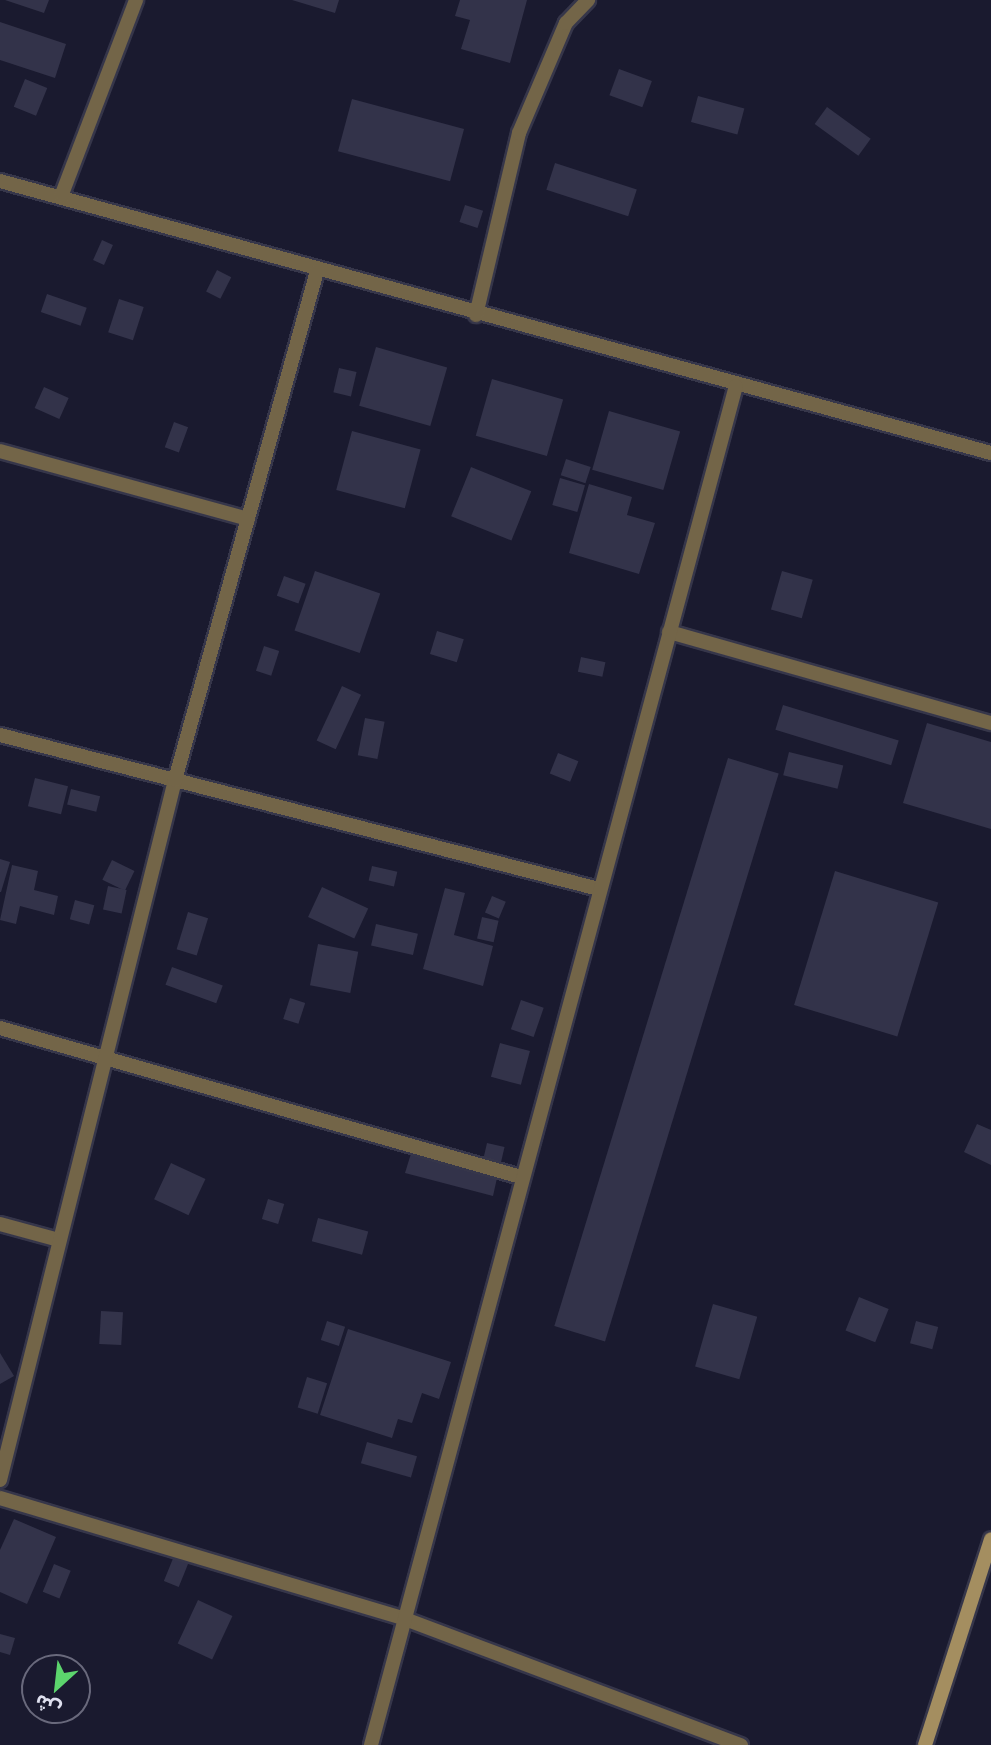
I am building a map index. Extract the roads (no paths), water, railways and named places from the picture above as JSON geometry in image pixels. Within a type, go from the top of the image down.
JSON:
[{"type":"main road","points":[[925,1745],[991,1539]]},
{"type":"street","points":[[62,194],[136,0]]},
{"type":"street","points":[[476,315],[519,133],[566,23],[588,0]]},
{"type":"street","points":[[0,181],[62,194],[317,271],[991,453]]},
{"type":"street","points":[[0,1480],[175,780],[317,271]]},
{"type":"street","points":[[371,1745],[521,1177],[736,386]]},
{"type":"street","points":[[0,451],[248,519]]},
{"type":"street","points":[[669,632],[991,723]]},
{"type":"street","points":[[0,735],[599,889]]},
{"type":"street","points":[[0,1028],[521,1177]]},
{"type":"street","points":[[0,1224],[59,1241]]},
{"type":"street","points":[[0,1497],[405,1619],[741,1745]]}]
